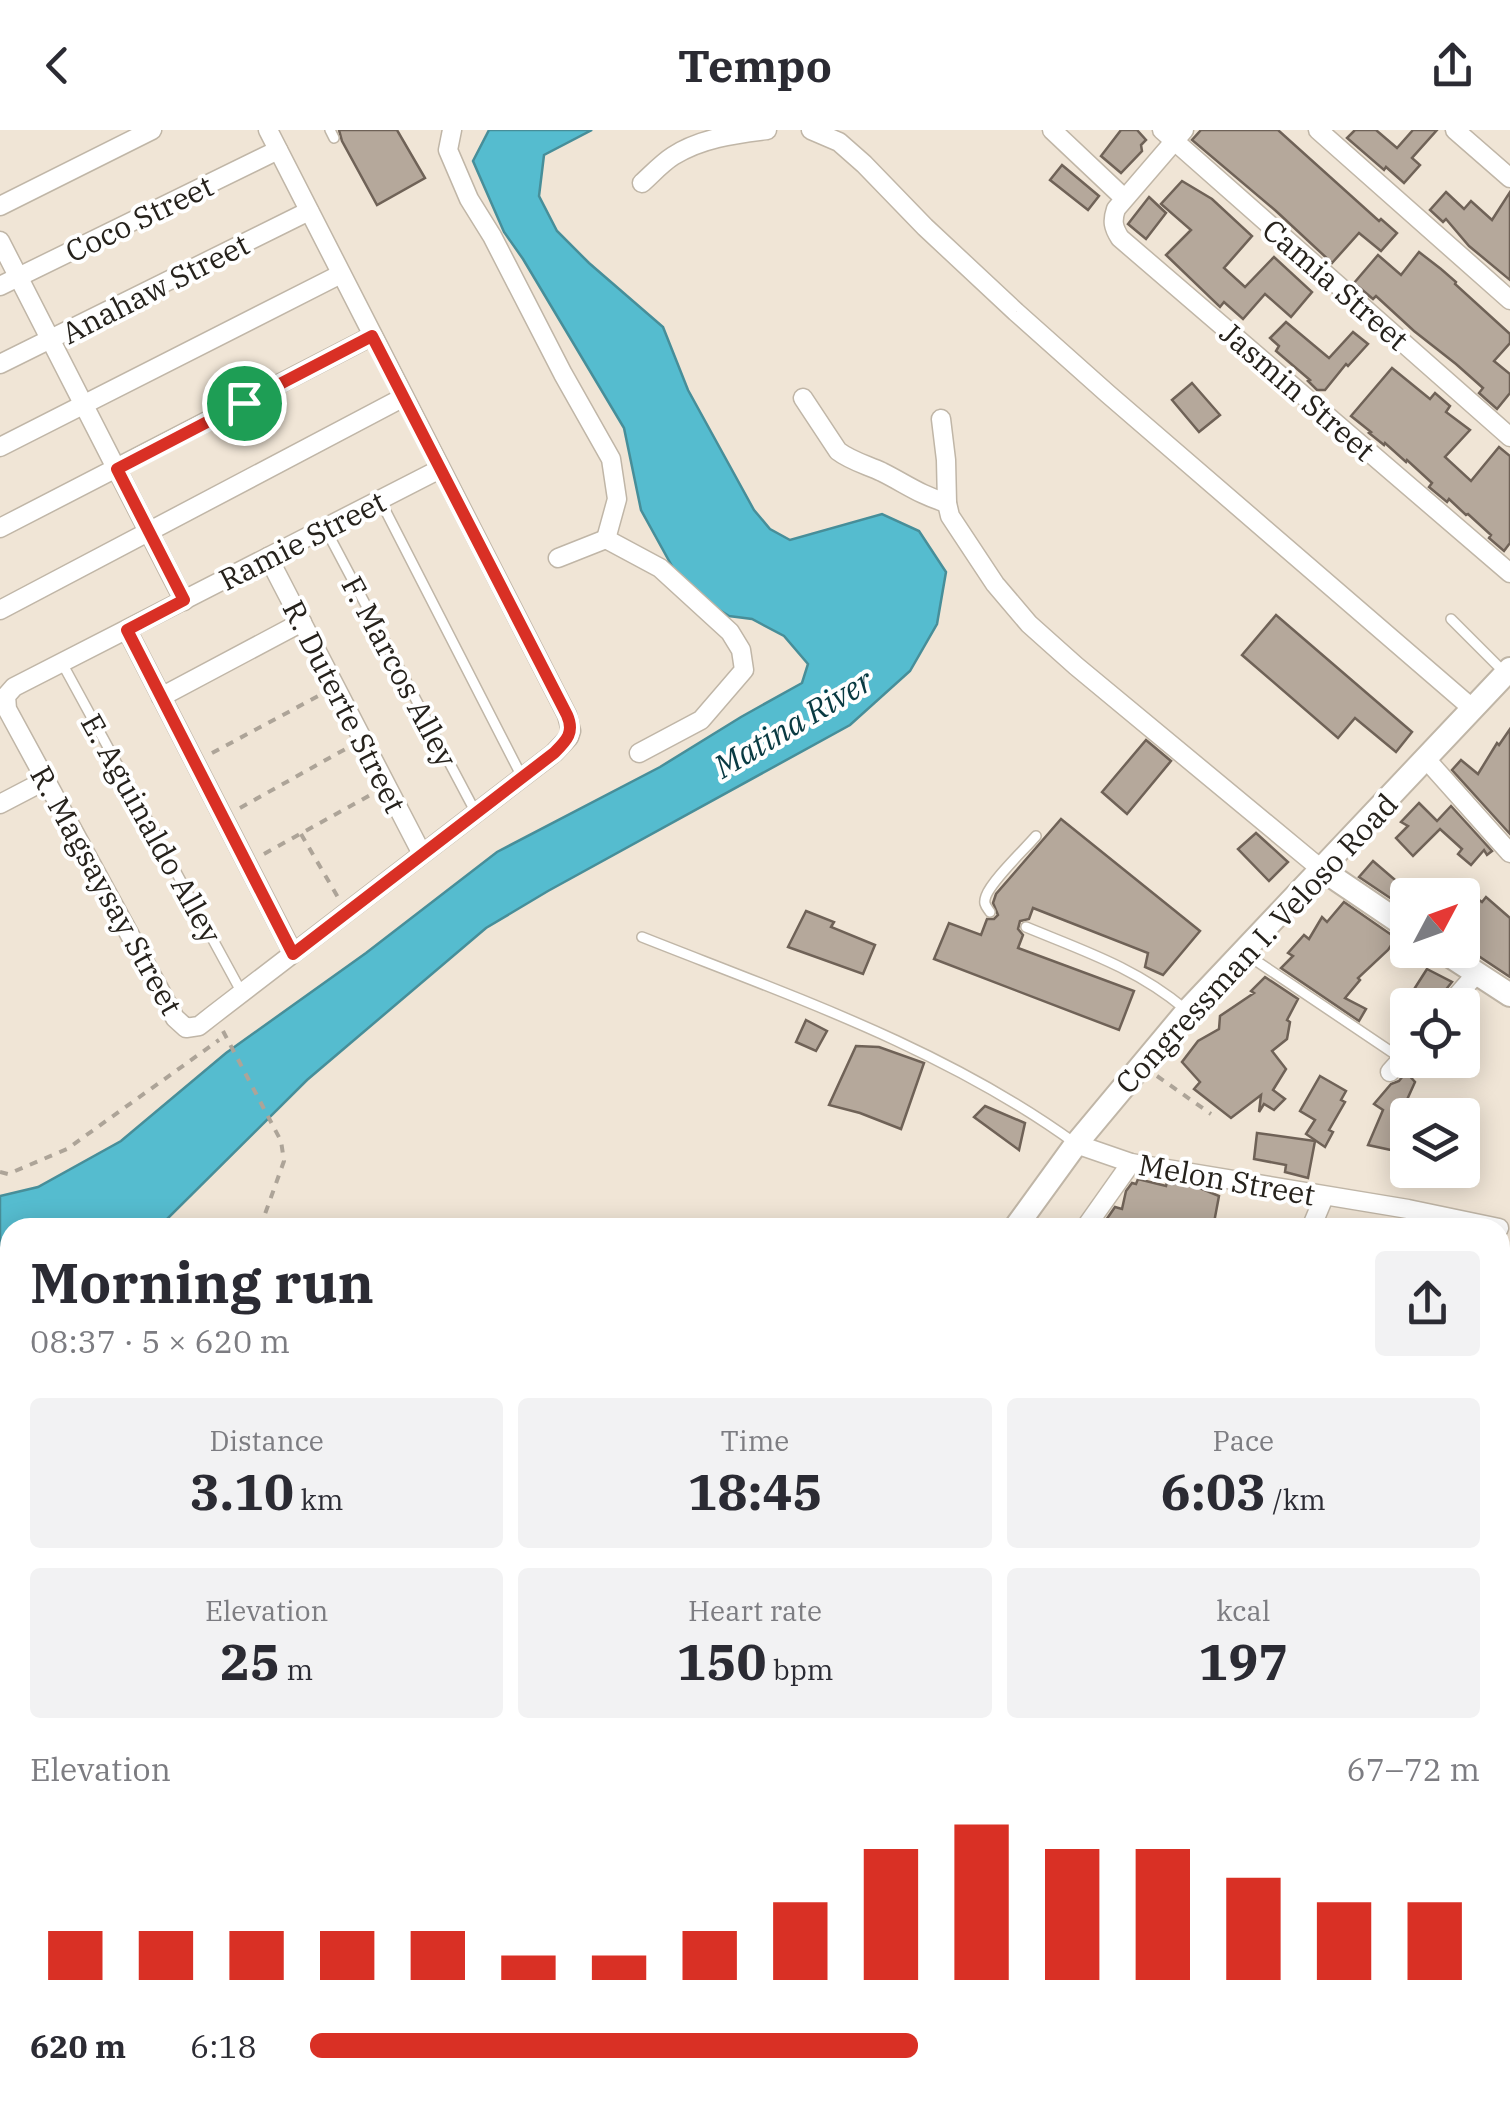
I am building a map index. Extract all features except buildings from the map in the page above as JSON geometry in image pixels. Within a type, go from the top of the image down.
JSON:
[{"type":"main road","name":"Congressman I. Veloso Road","points":[[1022,1218],[1076,1144],[1187,1011],[1509,674]]},
{"type":"main road","points":[[1321,870],[1390,916]]},
{"type":"main road","points":[[1467,968],[1510,994]]},
{"type":"street","points":[[0,206],[152,130]]},
{"type":"street","points":[[242,993],[522,777],[564,743],[571,731],[567,715],[268,130]]},
{"type":"street","points":[[452,130],[448,150],[469,199],[611,459],[617,499],[606,539]]},
{"type":"street","points":[[642,183],[672,157],[694,146],[730,135],[767,130]]},
{"type":"street","points":[[811,130],[839,142],[1016,312],[1474,709]]},
{"type":"street","points":[[1052,130],[1124,198],[1173,134]]},
{"type":"street","points":[[1318,130],[1510,300]]},
{"type":"street","points":[[1454,130],[1510,178]]},
{"type":"street","name":"Camia Street","points":[[1173,134],[1510,437]]},
{"type":"street","name":"Coco Street","points":[[0,286],[278,150]]},
{"type":"street","name":"Jasmin Street","points":[[1124,198],[1112,219],[1120,238],[1510,573]]},
{"type":"street","name":"Anahaw Street","points":[[0,364],[309,210]]},
{"type":"street","points":[[0,241],[184,600]]},
{"type":"street","points":[[0,446],[340,274]]},
{"type":"street","points":[[0,528],[372,336]]},
{"type":"street","points":[[0,610],[404,397]]},
{"type":"street","points":[[802,398],[846,458],[882,472],[920,495],[947,503]]},
{"type":"street","points":[[940,419],[950,516],[995,584],[1029,624],[1090,678],[1321,870]]},
{"type":"street","name":"Ramie Street","points":[[6,696],[14,687],[440,469]]},
{"type":"street","points":[[558,558],[606,539],[660,568],[730,632],[741,650],[744,670],[702,720],[639,753]]},
{"type":"street","name":"R. Duterte Street","points":[[268,557],[422,854]]},
{"type":"street","points":[[161,697],[302,622]]},
{"type":"street","points":[[127,630],[293,954]]},
{"type":"street","name":"R. Magsaysay Street","points":[[6,696],[7,709],[176,1018],[186,1028],[199,1026],[242,993]]},
{"type":"street","points":[[1426,759],[1510,853]]},
{"type":"street","points":[[0,804],[46,780]]},
{"type":"street","points":[[1464,988],[1476,974]]},
{"type":"street","name":"Melon Street","points":[[1076,1144],[1131,1163],[1451,1218]]},
{"type":"street","points":[[1092,1218],[1131,1163]]},
{"type":"street","points":[[1315,1218],[1324,1197]]},
{"type":"street","points":[[1405,1218],[1408,1209]]},
{"type":"lane","points":[[380,500],[522,777]]},
{"type":"lane","name":"F. Marcos Alley","points":[[325,528],[476,813]]},
{"type":"lane","points":[[1450,619],[1509,674]]},
{"type":"lane","name":"E. Aguinaldo Alley","points":[[62,663],[242,993]]},
{"type":"lane","points":[[990,912],[986,896],[1036,836]]},
{"type":"lane","points":[[1026,927],[1132,971],[1187,1011]]},
{"type":"lane","points":[[642,937],[854,1021],[977,1080],[1034,1113],[1076,1144]]},
{"type":"lane","points":[[1243,952],[1390,1054]]},
{"type":"path","points":[[194,762],[335,687]]},
{"type":"path","points":[[223,817],[362,740]]},
{"type":"path","points":[[247,864],[386,786]]},
{"type":"path","points":[[301,834],[346,912]]},
{"type":"path","points":[[228,1039],[281,1141],[284,1160],[264,1218]]},
{"type":"path","points":[[0,1172],[8,1174],[67,1149],[219,1040]]},
{"type":"path","points":[[1140,1064],[1210,1114]]},
{"type":"water","name":"Matina River","points":[[489,130],[592,130],[544,155],[539,196],[557,231],[663,327],[688,390],[754,510],[770,529],[790,540],[882,514],[919,531],[946,572],[937,624],[910,671],[850,725],[486,928],[307,1080],[168,1218],[0,1218],[0,1196],[38,1187],[121,1141],[226,1053],[366,953],[497,852],[660,767],[802,683],[808,664],[784,636],[752,619],[729,616],[705,601],[673,568],[641,510],[624,428],[504,232],[473,161]]},
{"type":"route","points":[[372,336],[571,724],[568,738],[554,753],[293,954],[127,630],[184,600],[117,469],[244,403],[372,336]]}]
